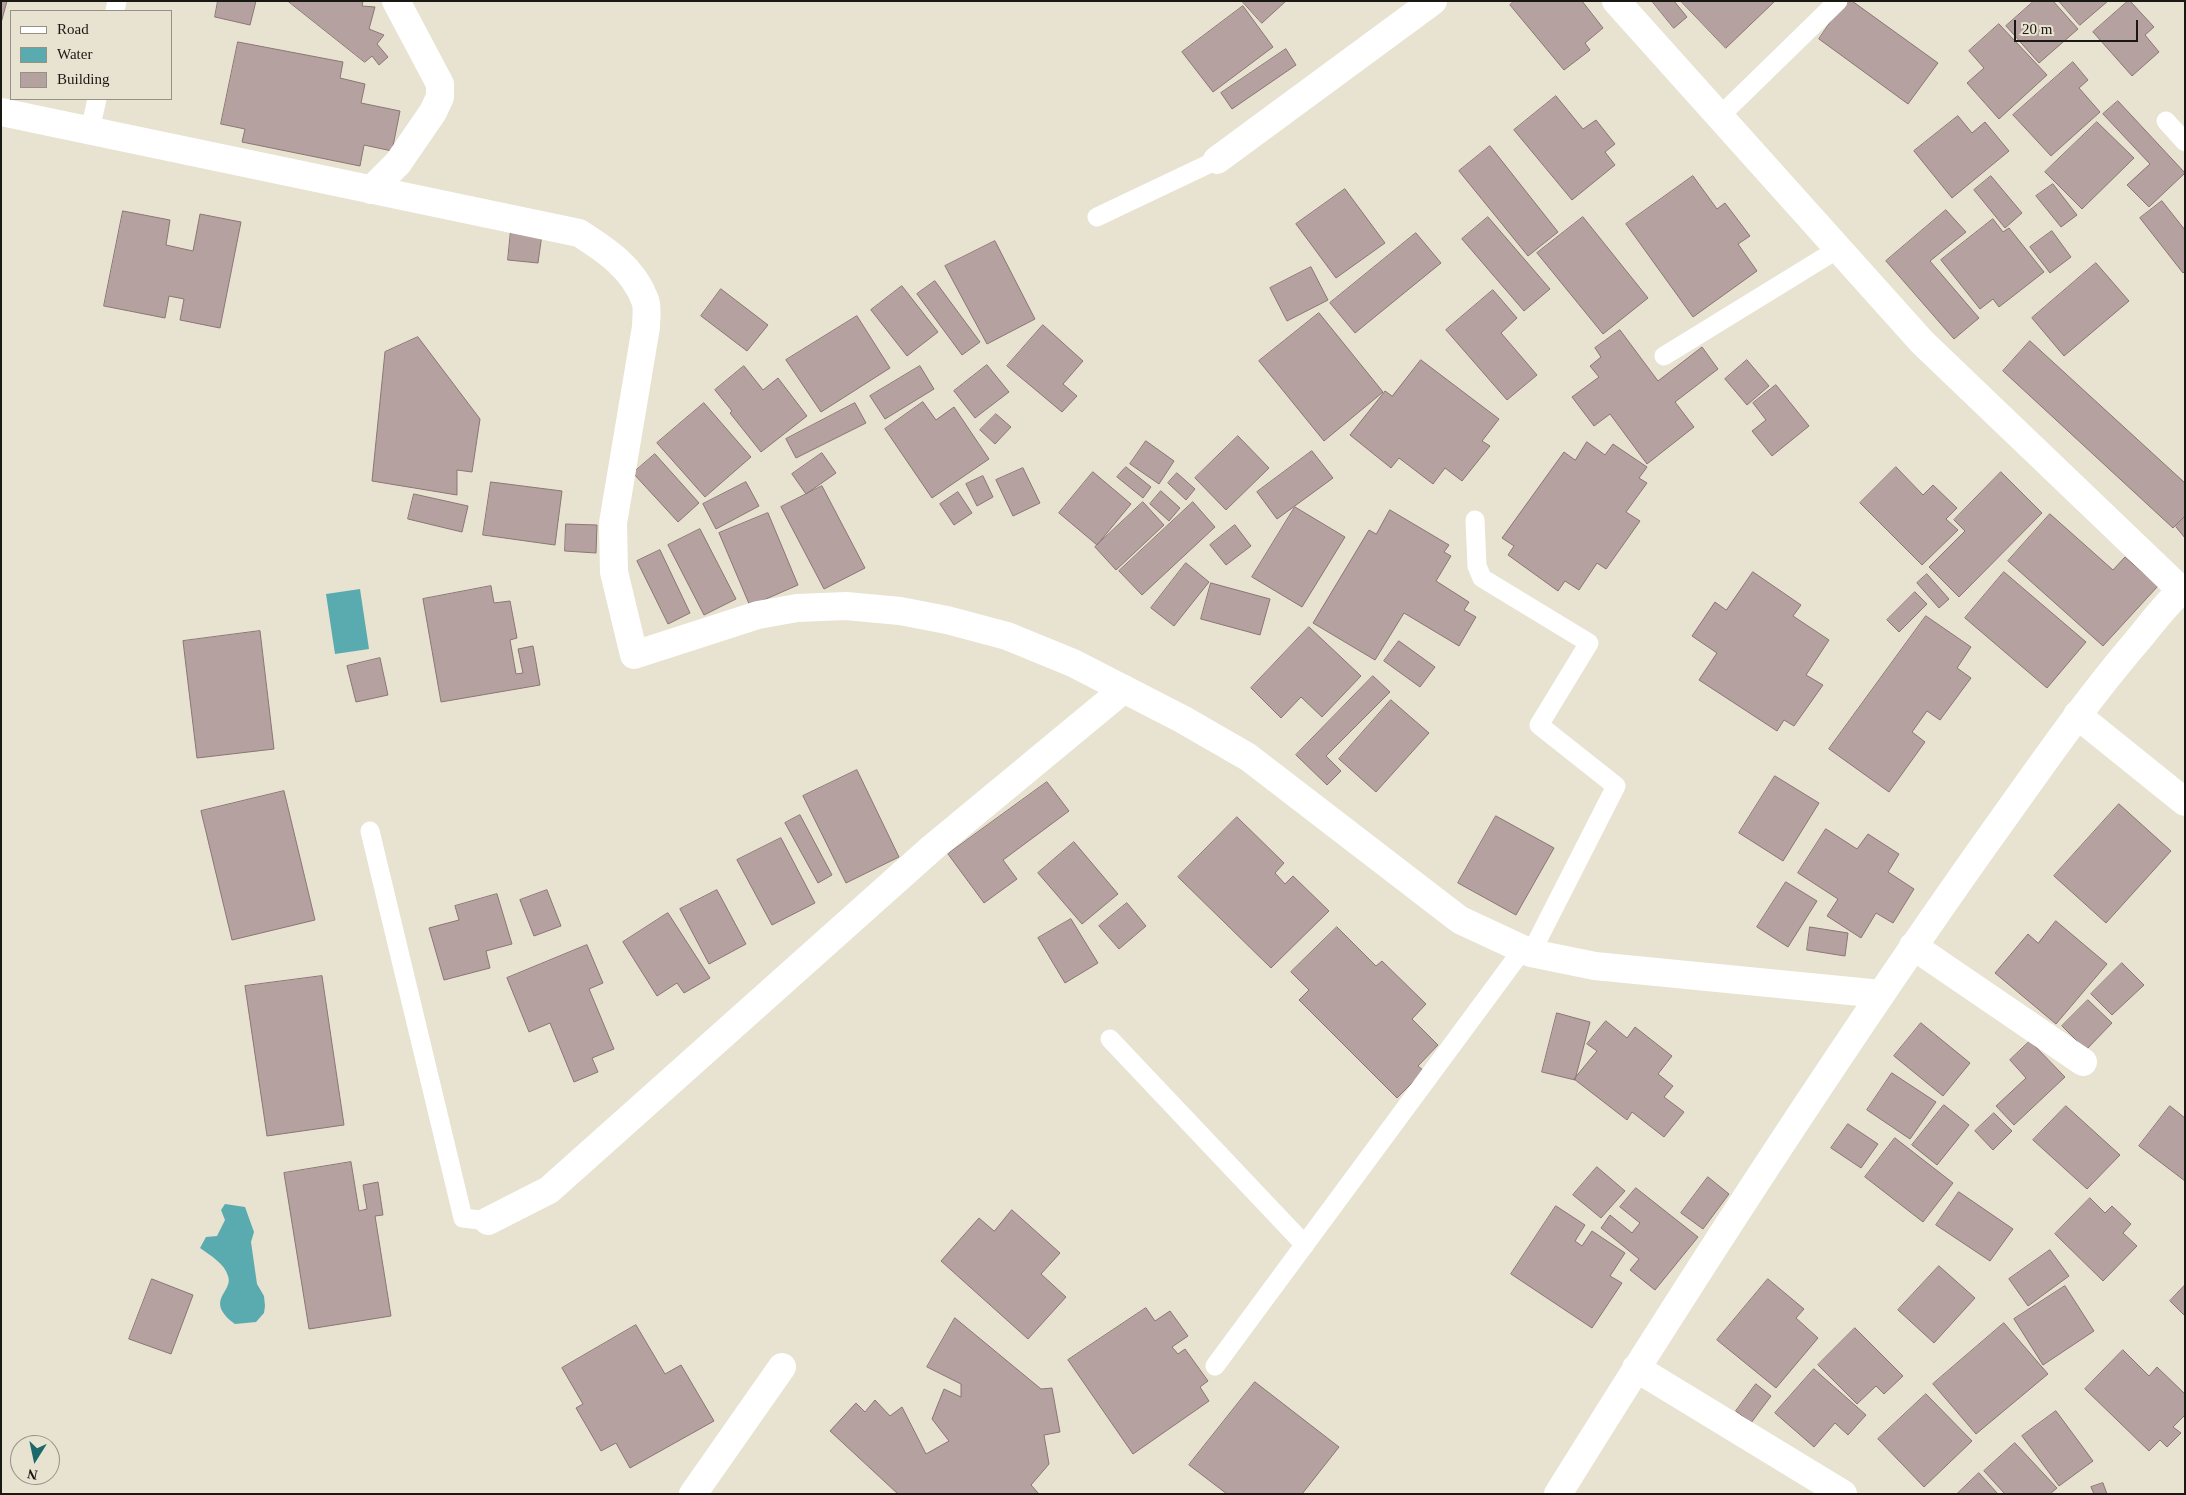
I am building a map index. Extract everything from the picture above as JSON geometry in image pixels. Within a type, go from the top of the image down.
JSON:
[{"type":"street","points":[[371,190],[398,162],[433,112],[440,98],[440,84],[396,1]]},
{"type":"street","points":[[1217,160],[1433,1]]},
{"type":"street","points":[[1558,1494],[1636,1368],[1792,1126],[1912,946],[2077,715],[2124,656],[2183,588],[1922,342],[1616,1]]},
{"type":"street","points":[[1,112],[579,233],[610,253],[629,273],[645,301],[646,327],[613,524],[614,572],[634,655],[758,614],[797,608],[846,606],[909,613],[947,620],[1007,636],[1073,663],[1182,718],[1248,756],[1460,920],[1527,951],[1595,966],[1881,994]]},
{"type":"street","points":[[488,1221],[549,1190],[932,848],[1124,689]]},
{"type":"street","points":[[2077,715],[2185,802]]},
{"type":"street","points":[[1912,946],[2083,1062]]},
{"type":"street","points":[[693,1494],[782,1367]]},
{"type":"street","points":[[1636,1368],[1843,1494]]},
{"type":"lane","points":[[1720,116],[1838,1]]},
{"type":"lane","points":[[90,130],[97,100]]},
{"type":"lane","points":[[2166,120],[2185,142]]},
{"type":"lane","points":[[1097,217],[1217,160]]},
{"type":"lane","points":[[1664,356],[1838,249]]},
{"type":"lane","points":[[1215,1366],[1527,951],[1616,786],[1539,725],[1589,643],[1482,578],[1477,566],[1475,520]]},
{"type":"lane","points":[[370,832],[463,1218],[488,1221]]},
{"type":"lane","points":[[1110,1039],[1305,1245]]},
{"type":"water","points":[[360,589],[369,649],[335,654],[326,594]]},
{"type":"water","points":[[225,1204],[245,1207],[254,1232],[251,1242],[257,1284],[264,1296],[265,1306],[264,1313],[256,1322],[235,1324],[226,1316],[221,1309],[220,1302],[229,1282],[228,1276],[217,1260],[200,1248],[206,1237],[217,1236],[225,1220],[221,1210]]},
{"type":"building","points":[[1,1],[7,1],[1,23]]},
{"type":"building","points":[[218,1],[256,1],[250,25],[215,17]]},
{"type":"building","points":[[288,1],[363,1],[362,6],[375,7],[369,29],[384,35],[377,44],[388,57],[379,65],[372,56],[365,62]]},
{"type":"building","points":[[1242,1],[1286,1],[1262,23]]},
{"type":"building","points":[[1514,1],[1582,1],[1603,28],[1585,43],[1590,50],[1564,70],[1510,5]]},
{"type":"building","points":[[1652,1],[1674,1],[1687,17],[1674,28]]},
{"type":"building","points":[[1681,1],[1775,1],[1726,48]]},
{"type":"building","points":[[1845,1],[1852,1],[1938,63],[1908,104],[1819,39]]},
{"type":"building","points":[[2034,1],[2053,1],[2078,29],[2039,63],[2006,26]]},
{"type":"building","points":[[2059,1],[2108,1],[2080,25]]},
{"type":"building","points":[[2128,1],[2154,27],[2145,35],[2159,52],[2132,76],[2093,32]]},
{"type":"building","points":[[1243,6],[1273,47],[1213,92],[1182,52]]},
{"type":"building","points":[[1999,24],[2047,75],[1999,119],[1967,83],[1984,68],[1969,51]]},
{"type":"building","points":[[238,42],[343,62],[340,78],[365,84],[361,103],[400,111],[392,151],[364,145],[360,166],[242,142],[245,129],[221,124]]},
{"type":"building","points":[[1286,49],[1296,65],[1232,109],[1221,93]]},
{"type":"building","points":[[2073,62],[2088,80],[2079,88],[2100,112],[2051,156],[2013,115]]},
{"type":"building","points":[[1556,96],[1583,129],[1596,120],[1615,144],[1605,152],[1615,165],[1572,200],[1514,130]]},
{"type":"building","points":[[2118,101],[2185,173],[2149,207],[2127,185],[2150,164],[2103,114]]},
{"type":"building","points":[[1958,116],[1972,133],[1985,122],[2009,151],[1952,198],[1914,151]]},
{"type":"building","points":[[2097,122],[2134,158],[2082,209],[2045,172]]},
{"type":"building","points":[[1490,146],[1558,232],[1528,256],[1459,171]]},
{"type":"building","points":[[1693,176],[1717,209],[1725,203],[1750,236],[1738,244],[1757,271],[1693,317],[1626,224]]},
{"type":"building","points":[[1991,176],[2022,213],[2005,228],[1974,190]]},
{"type":"building","points":[[2053,184],[2077,215],[2061,227],[2036,196]]},
{"type":"building","points":[[1345,189],[1385,243],[1336,278],[1296,224]]},
{"type":"building","points":[[2162,201],[2185,230],[2185,271],[2183,273],[2140,218]]},
{"type":"building","points":[[1946,210],[1966,232],[1930,261],[1979,318],[1954,339],[1886,261]]},
{"type":"building","points":[[123,211],[170,220],[166,245],[193,251],[200,214],[241,222],[220,328],[180,320],[184,299],[169,296],[165,318],[104,306]]},
{"type":"building","points":[[1488,217],[1550,289],[1524,311],[1462,239]]},
{"type":"building","points":[[1583,217],[1648,298],[1603,334],[1537,253]]},
{"type":"building","points":[[1993,219],[2003,232],[2009,228],[2044,272],[1999,307],[1993,299],[1980,309],[1941,260]]},
{"type":"building","points":[[511,230],[542,234],[538,263],[508,260]]},
{"type":"building","points":[[2052,231],[2071,257],[2050,273],[2030,247]]},
{"type":"building","points":[[1416,233],[1441,263],[1355,333],[1330,303]]},
{"type":"building","points":[[995,241],[1035,319],[987,344],[945,266]]},
{"type":"building","points":[[2096,263],[2129,301],[2064,356],[2032,318]]},
{"type":"building","points":[[1311,267],[1328,300],[1287,321],[1270,288]]},
{"type":"building","points":[[935,281],[980,342],[962,355],[917,294]]},
{"type":"building","points":[[902,286],[938,332],[907,356],[871,310]]},
{"type":"building","points":[[721,289],[768,325],[747,351],[701,316]]},
{"type":"building","points":[[1493,290],[1517,318],[1501,333],[1537,375],[1507,400],[1446,330]]},
{"type":"building","points":[[1319,313],[1383,392],[1324,441],[1259,361]]},
{"type":"building","points":[[857,316],[890,368],[821,412],[786,360]]},
{"type":"building","points":[[1043,325],[1083,361],[1063,384],[1077,396],[1062,412],[1007,366]]},
{"type":"building","points":[[1620,330],[1658,381],[1702,347],[1718,369],[1675,402],[1694,427],[1647,464],[1610,414],[1594,426],[1572,397],[1599,377],[1590,366],[1601,357],[1595,348]]},
{"type":"building","points":[[418,337],[480,419],[472,472],[457,470],[457,495],[372,481],[385,352]]},
{"type":"building","points":[[2030,341],[2185,483],[2185,516],[2173,528],[2003,371]]},
{"type":"building","points":[[1421,360],[1499,419],[1482,441],[1490,446],[1462,481],[1445,468],[1433,484],[1399,458],[1391,468],[1350,435],[1385,391],[1392,396]]},
{"type":"building","points":[[1747,360],[1769,386],[1747,405],[1725,379]]},
{"type":"building","points":[[987,365],[1009,392],[975,418],[954,391]]},
{"type":"building","points":[[744,366],[763,390],[778,378],[807,416],[761,452],[730,413],[732,411],[715,390]]},
{"type":"building","points":[[920,366],[934,389],[885,419],[870,396]]},
{"type":"building","points":[[1776,385],[1809,426],[1772,456],[1752,431],[1766,420],[1753,403]]},
{"type":"building","points":[[923,402],[936,420],[954,407],[989,459],[932,498],[885,429]]},
{"type":"building","points":[[704,403],[751,457],[705,497],[657,443]]},
{"type":"building","points":[[855,403],[866,423],[796,458],[786,439]]},
{"type":"building","points":[[996,414],[1011,427],[995,444],[980,430]]},
{"type":"building","points":[[1238,436],[1269,468],[1226,510],[1195,478]]},
{"type":"building","points":[[1146,441],[1174,461],[1159,484],[1130,464]]},
{"type":"building","points":[[1587,442],[1605,455],[1613,444],[1647,467],[1639,478],[1647,483],[1626,512],[1640,521],[1606,569],[1597,563],[1579,590],[1565,581],[1558,591],[1508,555],[1514,546],[1502,538],[1564,452],[1575,460]]},
{"type":"building","points":[[1312,451],[1333,478],[1277,519],[1257,492]]},
{"type":"building","points":[[822,453],[836,473],[806,494],[792,474]]},
{"type":"building","points":[[655,454],[699,503],[678,522],[633,473]]},
{"type":"building","points":[[1126,467],[1151,487],[1143,498],[1117,477]]},
{"type":"building","points":[[1896,467],[1923,495],[1933,485],[1957,508],[1946,519],[1958,530],[1922,565],[1860,503]]},
{"type":"building","points":[[1023,468],[1040,503],[1013,516],[996,480]]},
{"type":"building","points":[[1093,472],[1131,504],[1097,545],[1059,513]]},
{"type":"building","points":[[2001,472],[2042,513],[1959,597],[1929,567],[1965,531],[1954,520]]},
{"type":"building","points":[[1177,473],[1195,489],[1186,500],[1168,483]]},
{"type":"building","points":[[983,476],[993,497],[977,506],[966,484]]},
{"type":"building","points":[[491,482],[562,491],[555,545],[483,535]]},
{"type":"building","points":[[746,482],[759,506],[716,529],[703,504]]},
{"type":"building","points":[[822,486],[865,568],[824,589],[781,507]]},
{"type":"building","points":[[1161,491],[1180,508],[1169,521],[1150,504]]},
{"type":"building","points":[[958,492],[972,513],[954,525],[940,504]]},
{"type":"building","points":[[414,494],[468,506],[462,532],[408,519]]},
{"type":"building","points":[[1143,502],[1164,525],[1116,570],[1095,547]]},
{"type":"building","points":[[1193,502],[1215,527],[1142,595],[1119,571]]},
{"type":"building","points":[[1295,507],[1345,537],[1302,607],[1252,577]]},
{"type":"building","points":[[1390,510],[1449,545],[1444,552],[1451,556],[1436,581],[1469,602],[1464,610],[1476,617],[1459,646],[1404,613],[1375,660],[1313,623],[1369,530],[1376,534]]},
{"type":"building","points":[[768,513],[798,585],[750,606],[719,533]]},
{"type":"building","points":[[2050,514],[2113,570],[2125,557],[2158,586],[2103,646],[2008,561]]},
{"type":"building","points":[[2185,518],[2185,538],[2176,527]]},
{"type":"building","points":[[566,524],[597,525],[596,553],[565,551]]},
{"type":"building","points":[[1235,525],[1251,546],[1226,565],[1210,545]]},
{"type":"building","points":[[700,529],[736,599],[704,615],[668,545]]},
{"type":"building","points":[[660,550],[690,613],[668,624],[637,561]]},
{"type":"building","points":[[1186,563],[1209,582],[1174,626],[1151,608]]},
{"type":"building","points":[[1753,572],[1801,605],[1793,616],[1829,640],[1806,675],[1823,685],[1794,726],[1784,720],[1777,731],[1699,680],[1717,653],[1692,636],[1715,602],[1726,610]]},
{"type":"building","points":[[2004,572],[2086,642],[2047,688],[1965,618]]},
{"type":"building","points":[[1927,574],[1949,599],[1939,608],[1917,583]]},
{"type":"building","points":[[1211,583],[1270,599],[1260,635],[1201,619]]},
{"type":"building","points":[[491,586],[494,603],[510,601],[517,638],[510,640],[516,674],[523,673],[518,649],[533,646],[540,685],[441,702],[423,599]]},
{"type":"building","points":[[1915,592],[1927,604],[1899,632],[1887,620]]},
{"type":"building","points":[[1926,616],[1971,647],[1957,668],[1971,678],[1940,720],[1927,711],[1912,732],[1925,742],[1889,792],[1829,749]]},
{"type":"building","points":[[1309,627],[1361,676],[1322,717],[1301,697],[1281,718],[1251,688]]},
{"type":"building","points":[[260,631],[274,749],[197,758],[183,641]]},
{"type":"building","points":[[1399,641],[1435,667],[1420,687],[1384,661]]},
{"type":"building","points":[[380,658],[388,695],[356,702],[347,666]]},
{"type":"building","points":[[1373,676],[1390,692],[1326,756],[1341,771],[1327,785],[1296,755]]},
{"type":"building","points":[[1391,700],[1429,733],[1376,792],[1339,759]]},
{"type":"building","points":[[857,770],[899,857],[846,883],[803,796]]},
{"type":"building","points":[[1775,776],[1819,803],[1783,861],[1739,833]]},
{"type":"building","points":[[1047,782],[1069,811],[1003,860],[1017,879],[984,903],[948,854]]},
{"type":"building","points":[[284,791],[315,920],[232,940],[201,811]]},
{"type":"building","points":[[2119,804],[2171,851],[2106,923],[2054,876]]},
{"type":"building","points":[[800,815],[832,875],[818,883],[785,823]]},
{"type":"building","points":[[1496,816],[1554,848],[1516,915],[1458,883]]},
{"type":"building","points":[[1237,817],[1284,863],[1275,873],[1285,884],[1293,876],[1329,911],[1271,968],[1178,877]]},
{"type":"building","points":[[1826,829],[1857,849],[1868,834],[1899,854],[1888,872],[1914,889],[1893,923],[1876,913],[1861,938],[1827,916],[1838,899],[1798,873]]},
{"type":"building","points":[[781,838],[815,903],[772,925],[737,860]]},
{"type":"building","points":[[1074,842],[1118,894],[1082,924],[1038,873]]},
{"type":"building","points":[[1786,882],[1817,901],[1788,947],[1757,927]]},
{"type":"building","points":[[547,890],[561,926],[534,936],[520,900]]},
{"type":"building","points":[[717,890],[746,944],[709,964],[680,909]]},
{"type":"building","points":[[497,894],[512,944],[486,951],[490,968],[444,980],[429,928],[459,920],[455,906]]},
{"type":"building","points":[[1127,903],[1146,926],[1119,949],[1099,926]]},
{"type":"building","points":[[668,913],[710,978],[684,993],[677,983],[657,996],[623,942]]},
{"type":"building","points":[[1071,919],[1098,963],[1065,983],[1038,938]]},
{"type":"building","points":[[2056,921],[2107,964],[2056,1024],[1995,973],[2028,934],[2038,943]]},
{"type":"building","points":[[1337,927],[1376,966],[1382,961],[1426,1004],[1412,1019],[1438,1045],[1418,1066],[1424,1071],[1397,1098],[1299,1000],[1309,990],[1291,972]]},
{"type":"building","points":[[1810,927],[1848,933],[1845,956],[1807,950]]},
{"type":"building","points":[[587,945],[603,983],[589,989],[614,1049],[592,1058],[598,1072],[574,1082],[550,1023],[529,1032],[507,978]]},
{"type":"building","points":[[2122,963],[2144,985],[2112,1015],[2091,994]]},
{"type":"building","points":[[322,976],[344,1125],[267,1136],[245,986]]},
{"type":"building","points":[[2088,1000],[2112,1023],[2086,1050],[2062,1026]]},
{"type":"building","points":[[1557,1013],[1590,1022],[1575,1080],[1542,1072]]},
{"type":"building","points":[[1606,1021],[1627,1038],[1635,1027],[1672,1056],[1658,1074],[1673,1086],[1664,1097],[1684,1112],[1664,1137],[1632,1112],[1627,1120],[1574,1079],[1597,1051],[1587,1044]]},
{"type":"building","points":[[1921,1023],[1970,1063],[1943,1096],[1894,1056]]},
{"type":"building","points":[[2030,1041],[2065,1077],[2014,1125],[1996,1106],[2026,1078],[2010,1060]]},
{"type":"building","points":[[1892,1073],[1936,1102],[1910,1139],[1867,1110]]},
{"type":"building","points":[[1944,1105],[1969,1125],[1937,1165],[1912,1145]]},
{"type":"building","points":[[2066,1106],[2120,1155],[2087,1189],[2033,1140]]},
{"type":"building","points":[[2170,1106],[2185,1118],[2185,1181],[2139,1146]]},
{"type":"building","points":[[1994,1113],[2012,1131],[1993,1150],[1975,1131]]},
{"type":"building","points":[[1848,1124],[1878,1144],[1861,1168],[1831,1148]]},
{"type":"building","points":[[1895,1138],[1953,1183],[1923,1222],[1865,1177]]},
{"type":"building","points":[[351,1162],[359,1211],[367,1209],[363,1185],[378,1182],[383,1215],[375,1216],[391,1316],[309,1329],[284,1173]]},
{"type":"building","points":[[1597,1167],[1625,1191],[1601,1218],[1573,1195]]},
{"type":"building","points":[[1708,1177],[1729,1194],[1703,1229],[1681,1213]]},
{"type":"building","points":[[1636,1188],[1698,1237],[1655,1290],[1630,1270],[1639,1259],[1601,1228],[1610,1215],[1632,1233],[1640,1223],[1620,1207]]},
{"type":"building","points":[[1959,1192],[2013,1229],[1990,1261],[1936,1225]]},
{"type":"building","points":[[2090,1198],[2105,1213],[2112,1206],[2131,1224],[2123,1233],[2137,1246],[2103,1281],[2055,1234]]},
{"type":"building","points":[[1556,1206],[1585,1225],[1575,1241],[1582,1246],[1592,1231],[1625,1253],[1610,1276],[1622,1283],[1592,1328],[1511,1274]]},
{"type":"building","points":[[1012,1210],[1060,1253],[1041,1274],[1066,1297],[1028,1339],[941,1261],[979,1218],[994,1231]]},
{"type":"building","points":[[2050,1250],[2069,1276],[2028,1306],[2009,1279]]},
{"type":"building","points":[[1939,1266],[1975,1298],[1934,1343],[1898,1310]]},
{"type":"building","points":[[152,1279],[193,1295],[171,1354],[129,1339]]},
{"type":"building","points":[[1768,1279],[1804,1309],[1796,1318],[1818,1338],[1776,1388],[1717,1340]]},
{"type":"building","points":[[2185,1285],[2185,1316],[2170,1301]]},
{"type":"building","points":[[2065,1286],[2094,1331],[2043,1365],[2014,1319]]},
{"type":"building","points":[[1146,1308],[1155,1321],[1170,1311],[1188,1336],[1172,1347],[1178,1354],[1185,1349],[1208,1381],[1200,1387],[1209,1401],[1133,1454],[1068,1360]]},
{"type":"building","points":[[955,1318],[1041,1389],[1052,1388],[1060,1432],[1044,1435],[1049,1464],[1031,1485],[1039,1494],[898,1494],[830,1431],[856,1403],[865,1412],[875,1400],[890,1416],[902,1407],[926,1454],[949,1441],[932,1419],[944,1389],[961,1397],[961,1384],[927,1367]]},
{"type":"building","points":[[2004,1323],[2048,1374],[1976,1434],[1933,1384]]},
{"type":"building","points":[[636,1325],[665,1374],[681,1365],[714,1421],[630,1468],[616,1443],[601,1451],[576,1408],[583,1404],[562,1368]]},
{"type":"building","points":[[1855,1328],[1903,1376],[1884,1394],[1876,1386],[1857,1404],[1818,1365]]},
{"type":"building","points":[[2123,1350],[2149,1376],[2157,1367],[2185,1394],[2185,1415],[2173,1427],[2181,1433],[2167,1447],[2160,1440],[2149,1451],[2085,1389]]},
{"type":"building","points":[[1814,1369],[1866,1415],[1848,1435],[1835,1423],[1814,1447],[1775,1413]]},
{"type":"building","points":[[1255,1382],[1339,1447],[1302,1494],[1227,1494],[1189,1465]]},
{"type":"building","points":[[1756,1384],[1771,1396],[1751,1423],[1736,1411]]},
{"type":"building","points":[[1926,1394],[1972,1441],[1924,1487],[1878,1439]]},
{"type":"building","points":[[2056,1411],[2093,1461],[2059,1486],[2022,1436]]},
{"type":"building","points":[[2015,1443],[2057,1488],[2050,1494],[2005,1494],[1984,1471]]},
{"type":"building","points":[[1979,1473],[1998,1494],[1957,1494]]},
{"type":"building","points":[[2103,1483],[2107,1494],[2094,1494],[2091,1487]]}]
